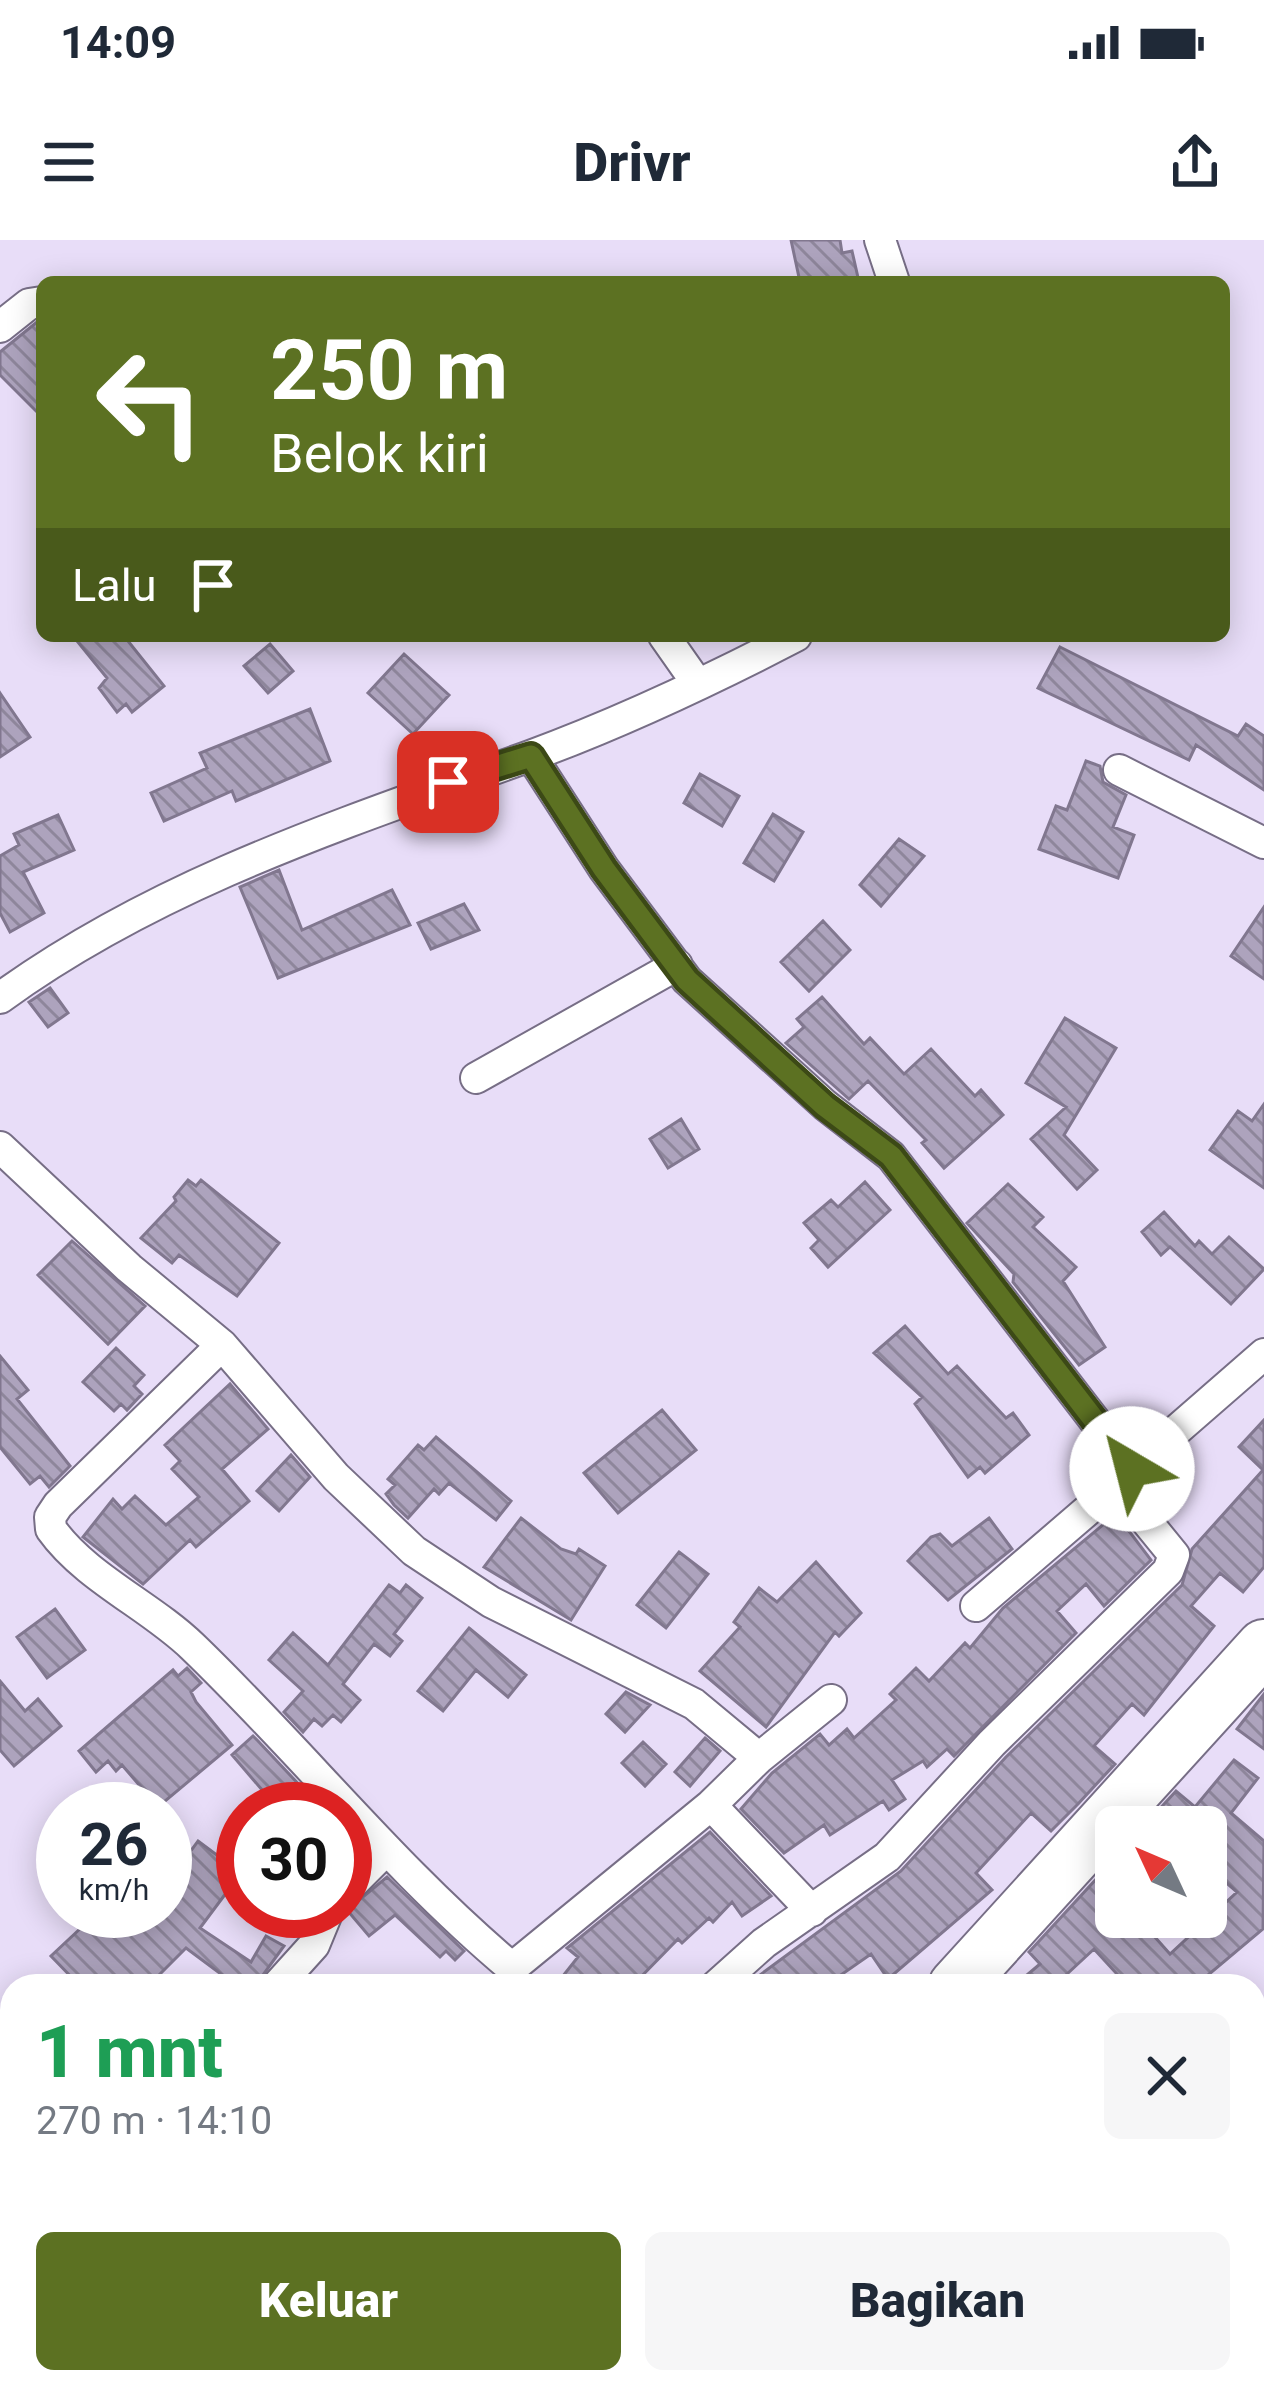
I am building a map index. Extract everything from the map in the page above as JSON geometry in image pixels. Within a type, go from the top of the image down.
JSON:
[{"type":"highway","points":[[968,1974],[1032,1909],[1264,1647]]},
{"type":"street","points":[[880,240],[892,276]]},
{"type":"street","points":[[0,327],[36,303]]},
{"type":"street","points":[[668,642],[697,683]]},
{"type":"street","points":[[3,990],[204,877],[531,756],[783,642]]},
{"type":"street","points":[[531,756],[604,869],[677,965],[736,1028],[891,1156],[1125,1477],[1174,1561],[992,1743],[887,1858],[764,1943],[729,1974]]},
{"type":"street","points":[[1119,770],[1264,843]]},
{"type":"street","points":[[476,1078],[677,965]]},
{"type":"street","points":[[0,1148],[129,1268],[222,1345],[336,1477],[414,1551],[491,1602],[694,1704],[759,1758]]},
{"type":"street","points":[[222,1345],[58,1505],[50,1516],[51,1529],[187,1641],[501,1974]]},
{"type":"street","points":[[976,1606],[1264,1354]]},
{"type":"street","points":[[508,1974],[832,1700]]},
{"type":"street","points":[[711,1805],[812,1911]]},
{"type":"street","points":[[372,1864],[386,1850]]},
{"type":"street","points":[[288,1974],[317,1938]]},
{"type":"building","points":[[791,240],[840,240],[842,253],[852,251],[858,276],[799,276]]},
{"type":"building","points":[[36,323],[36,411],[0,375],[0,352]]},
{"type":"building","points":[[78,642],[129,642],[164,686],[132,712],[126,704],[117,712],[99,688],[107,678]]},
{"type":"building","points":[[270,644],[293,671],[268,693],[244,666]]},
{"type":"building","points":[[1060,647],[1238,736],[1246,724],[1264,736],[1264,790],[1196,745],[1189,760],[1038,688]]},
{"type":"building","points":[[404,654],[449,695],[413,734],[368,693]]},
{"type":"building","points":[[0,693],[30,737],[0,757]]},
{"type":"building","points":[[310,709],[330,761],[236,801],[232,791],[164,821],[151,793],[207,768],[200,753]]},
{"type":"building","points":[[1086,761],[1100,766],[1103,782],[1126,795],[1113,827],[1134,835],[1118,878],[1039,849],[1056,806],[1067,810]]},
{"type":"building","points":[[700,774],[739,796],[722,826],[684,803]]},
{"type":"building","points":[[773,814],[803,832],[774,881],[744,863]]},
{"type":"building","points":[[58,815],[74,850],[23,872],[44,913],[10,932],[0,913],[0,856],[19,845],[14,834]]},
{"type":"building","points":[[899,839],[924,856],[881,906],[860,885]]},
{"type":"building","points":[[279,870],[302,930],[392,890],[410,925],[278,978],[240,887]]},
{"type":"building","points":[[464,904],[479,930],[431,949],[418,923]]},
{"type":"building","points":[[1264,907],[1264,979],[1231,956]]},
{"type":"building","points":[[823,921],[850,950],[809,991],[781,962]]},
{"type":"building","points":[[50,988],[68,1013],[48,1027],[29,1002]]},
{"type":"building","points":[[822,997],[864,1044],[870,1038],[904,1074],[931,1049],[975,1096],[981,1090],[1003,1115],[944,1168],[922,1143],[926,1140],[868,1081],[849,1099],[786,1043],[804,1027],[797,1019]]},
{"type":"building","points":[[1065,1018],[1116,1048],[1064,1135],[1097,1170],[1077,1189],[1031,1139],[1066,1107],[1026,1083]]},
{"type":"building","points":[[1264,1104],[1264,1188],[1210,1150],[1238,1111],[1252,1121]]},
{"type":"building","points":[[681,1119],[699,1149],[668,1168],[650,1139]]},
{"type":"building","points":[[188,1180],[196,1186],[201,1180],[279,1243],[237,1296],[179,1255],[172,1263],[141,1238],[176,1201],[174,1197]]},
{"type":"building","points":[[865,1182],[890,1210],[828,1267],[811,1248],[819,1240],[804,1223],[831,1200],[838,1207]]},
{"type":"building","points":[[1008,1184],[1043,1217],[1033,1227],[1076,1267],[1063,1281],[1105,1347],[1079,1365],[1013,1282],[1014,1274],[967,1223]]},
{"type":"building","points":[[1164,1212],[1195,1246],[1199,1241],[1212,1254],[1229,1237],[1264,1269],[1231,1304],[1170,1247],[1161,1255],[1142,1232]]},
{"type":"building","points":[[72,1241],[145,1306],[108,1344],[38,1275]]},
{"type":"building","points":[[905,1326],[948,1374],[957,1366],[1006,1418],[1013,1413],[1029,1435],[985,1473],[980,1467],[968,1477],[915,1404],[922,1397],[874,1353]]},
{"type":"building","points":[[116,1348],[144,1375],[134,1386],[142,1394],[127,1410],[121,1404],[114,1411],[83,1382]]},
{"type":"building","points":[[0,1356],[28,1390],[17,1399],[70,1466],[49,1487],[40,1476],[30,1484],[0,1447]]},
{"type":"building","points":[[230,1384],[268,1429],[222,1469],[249,1501],[196,1547],[190,1540],[143,1584],[83,1537],[113,1499],[122,1509],[135,1496],[166,1525],[199,1497],[172,1469],[180,1461],[165,1445]]},
{"type":"building","points":[[662,1410],[696,1450],[618,1513],[584,1473]]},
{"type":"building","points":[[1264,1420],[1264,1567],[1243,1592],[1220,1573],[1191,1606],[1214,1626],[1144,1715],[1132,1704],[1094,1746],[1115,1764],[1051,1831],[1031,1813],[976,1873],[992,1890],[894,1974],[885,1974],[871,1954],[842,1974],[761,1974],[901,1871],[1006,1757],[1182,1585],[1192,1549],[1263,1470],[1239,1447]]},
{"type":"building","points":[[436,1437],[511,1501],[496,1520],[449,1483],[439,1494],[434,1489],[408,1518],[386,1494],[395,1485],[388,1479],[418,1445],[424,1450]]},
{"type":"building","points":[[291,1455],[310,1477],[279,1511],[257,1491]]},
{"type":"building","points":[[1116,1514],[1151,1560],[1104,1606],[1086,1584],[1057,1611],[1076,1633],[954,1756],[947,1749],[927,1767],[923,1761],[892,1780],[905,1799],[889,1810],[883,1801],[830,1835],[824,1825],[784,1853],[741,1809],[772,1773],[820,1734],[829,1745],[847,1729],[854,1738],[896,1700],[890,1694],[916,1668],[929,1681],[965,1643],[970,1648],[1003,1608]]},
{"type":"building","points":[[521,1518],[561,1549],[576,1554],[579,1549],[605,1566],[571,1620],[484,1567]]},
{"type":"building","points":[[989,1518],[1012,1549],[948,1600],[908,1561],[931,1537],[940,1534],[952,1546]]},
{"type":"building","points":[[679,1552],[708,1574],[666,1628],[637,1605]]},
{"type":"building","points":[[816,1562],[861,1613],[839,1636],[835,1632],[766,1727],[700,1671],[740,1627],[734,1622],[759,1588],[777,1602]]},
{"type":"building","points":[[389,1585],[400,1593],[406,1585],[422,1598],[394,1634],[402,1641],[390,1656],[374,1644],[343,1684],[360,1700],[341,1722],[333,1715],[322,1726],[314,1719],[303,1732],[284,1712],[303,1691],[269,1660],[293,1633],[328,1665]]},
{"type":"building","points":[[55,1609],[85,1650],[47,1678],[17,1637]]},
{"type":"building","points":[[469,1628],[526,1675],[508,1697],[476,1670],[443,1711],[418,1691]]},
{"type":"building","points":[[187,1668],[201,1683],[191,1692],[196,1702],[232,1745],[188,1782],[137,1782],[122,1765],[116,1771],[108,1761],[96,1772],[79,1751],[173,1670],[178,1676]]},
{"type":"building","points":[[0,1681],[25,1711],[38,1699],[61,1726],[14,1766],[0,1750]]},
{"type":"building","points":[[626,1692],[650,1705],[625,1732],[606,1714]]},
{"type":"building","points":[[1264,1694],[1264,1749],[1237,1729]]},
{"type":"building","points":[[253,1736],[296,1782],[255,1782],[232,1755]]},
{"type":"building","points":[[705,1738],[720,1751],[690,1786],[675,1772]]},
{"type":"building","points":[[643,1742],[666,1764],[645,1786],[622,1763]]},
{"type":"building","points":[[1234,1760],[1258,1778],[1231,1813],[1264,1841],[1263,1929],[1209,1974],[1117,1974],[1094,1949],[1067,1974],[1028,1974],[1040,1964],[1029,1952],[1095,1880],[1095,1938],[1156,1938],[1170,1954],[1187,1938],[1227,1938],[1227,1901],[1237,1892],[1227,1883],[1227,1806],[1196,1806]]},
{"type":"building","points":[[1176,1791],[1194,1806],[1162,1806]]},
{"type":"building","points":[[710,1832],[771,1896],[742,1916],[732,1902],[713,1922],[709,1918],[682,1943],[678,1939],[644,1974],[565,1974],[578,1957],[567,1948]]},
{"type":"building","points":[[198,1841],[216,1854],[216,1907],[200,1928],[251,1962],[265,1938],[284,1946],[264,1974],[221,1974],[186,1948],[160,1974],[68,1974],[51,1956],[70,1938],[192,1938],[192,1849]]},
{"type":"building","points":[[387,1877],[464,1951],[455,1960],[446,1951],[440,1957],[395,1915],[372,1934],[372,1889]]},
{"type":"route","points":[[448,782],[531,756],[604,869],[687,980],[825,1106],[891,1156],[1132,1469]]}]
